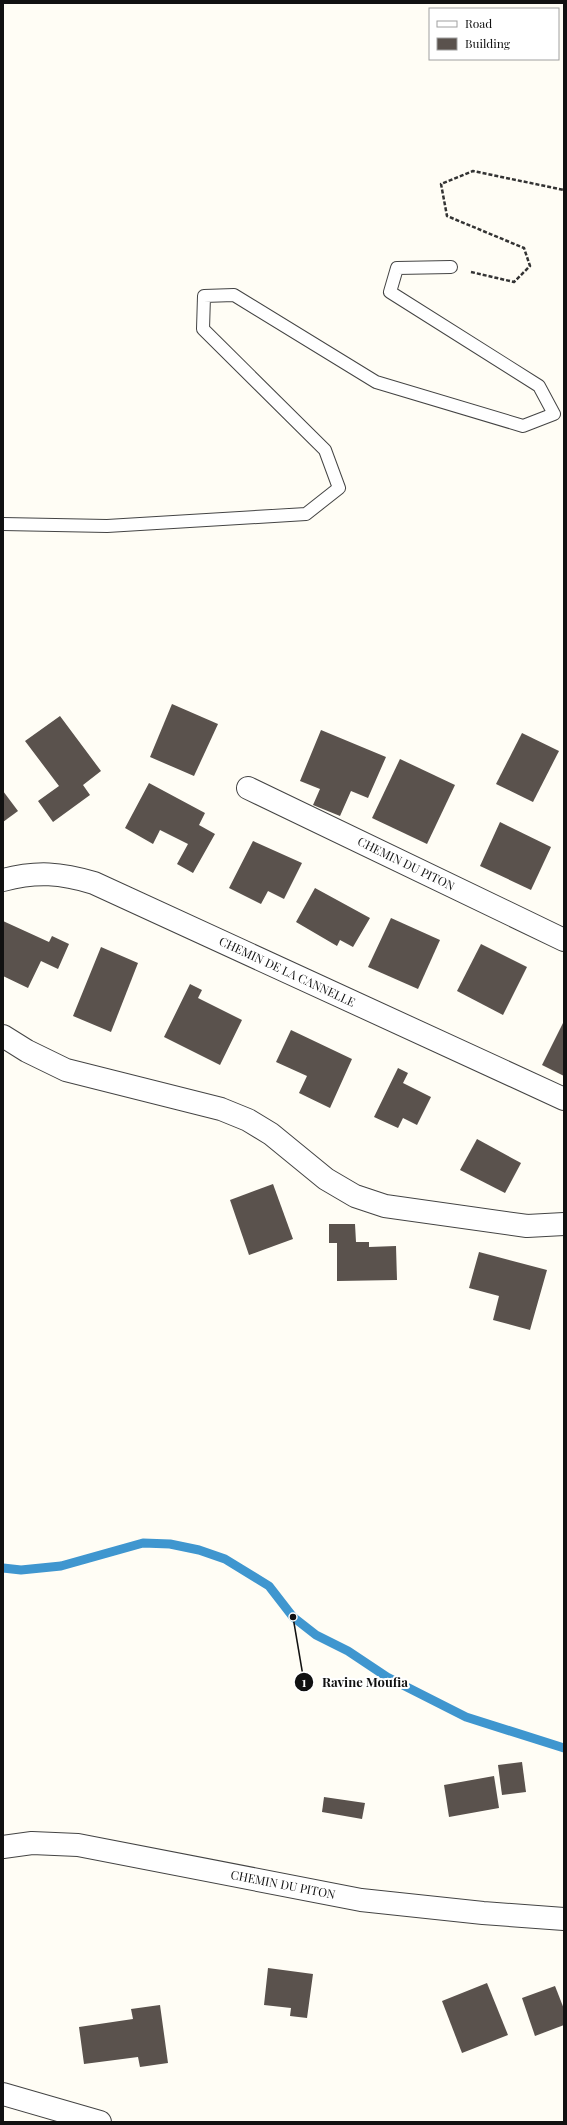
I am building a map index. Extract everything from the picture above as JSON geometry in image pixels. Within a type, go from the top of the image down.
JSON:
[{"type":"street","name":"CHEMIN DU PITON","points":[[248,788],[564,940]]},
{"type":"street","name":"CHEMIN DE LA CANNELLE","points":[[3,880],[20,876],[44,874],[66,875],[94,883],[564,1099]]},
{"type":"street","points":[[3,1036],[27,1052],[66,1070],[221,1109],[248,1120],[271,1134],[326,1179],[355,1196],[385,1206],[527,1226],[564,1224]]},
{"type":"street","name":"CHEMIN DU PITON","points":[[3,1847],[32,1844],[78,1845],[361,1900],[483,1913],[564,1919]]},
{"type":"street","points":[[3,2094],[100,2122]]},
{"type":"lane","points":[[3,524],[107,526],[306,514],[339,488],[325,450],[203,329],[204,296],[234,295],[376,382],[523,426],[554,414],[539,386],[390,292],[397,268],[450,268]]},
{"type":"path","points":[[450,268],[514,282],[530,266],[524,248],[447,216],[441,184],[473,171],[564,190]]},
{"type":"building","points":[[172,704],[218,724],[194,776],[150,757]]},
{"type":"building","points":[[60,716],[101,771],[83,785],[90,795],[53,822],[38,801],[59,786],[25,741]]},
{"type":"building","points":[[321,730],[386,757],[368,798],[351,791],[340,816],[313,805],[320,789],[300,781]]},
{"type":"building","points":[[522,733],[559,751],[533,802],[496,784]]},
{"type":"building","points":[[400,759],[455,785],[427,844],[372,818]]},
{"type":"building","points":[[149,783],[205,813],[199,825],[215,834],[193,873],[177,864],[188,844],[160,830],[153,844],[125,828]]},
{"type":"building","points":[[3,791],[18,811],[3,822]]},
{"type":"building","points":[[500,822],[551,847],[531,890],[480,866]]},
{"type":"building","points":[[253,841],[302,863],[284,899],[268,891],[261,904],[229,888]]},
{"type":"building","points":[[315,888],[370,918],[353,947],[340,940],[337,946],[296,922]]},
{"type":"building","points":[[391,918],[440,940],[418,989],[368,967]]},
{"type":"building","points":[[3,921],[49,942],[52,936],[69,944],[58,969],[41,961],[28,988],[3,976]]},
{"type":"building","points":[[481,944],[527,967],[503,1015],[457,991]]},
{"type":"building","points":[[101,947],[138,963],[111,1032],[73,1016]]},
{"type":"building","points":[[190,984],[202,990],[198,998],[242,1020],[220,1065],[164,1037]]},
{"type":"building","points":[[564,1021],[564,1076],[542,1065]]},
{"type":"building","points":[[291,1030],[352,1059],[330,1108],[299,1093],[307,1076],[276,1062]]},
{"type":"building","points":[[398,1068],[408,1073],[403,1083],[431,1097],[417,1125],[403,1118],[398,1128],[374,1117]]},
{"type":"building","points":[[477,1139],[521,1163],[505,1193],[460,1170]]},
{"type":"building","points":[[273,1184],[293,1239],[249,1255],[230,1200]]},
{"type":"building","points":[[329,1224],[355,1224],[356,1242],[369,1242],[369,1247],[396,1246],[397,1280],[337,1281],[337,1243],[329,1243]]},
{"type":"building","points":[[479,1252],[547,1270],[530,1330],[493,1320],[499,1296],[469,1288]]},
{"type":"building","points":[[522,1762],[526,1792],[502,1795],[498,1765]]},
{"type":"building","points":[[494,1776],[499,1808],[449,1817],[444,1785]]},
{"type":"building","points":[[324,1797],[365,1803],[362,1819],[322,1812]]},
{"type":"building","points":[[268,1968],[313,1974],[307,2018],[290,2016],[291,2008],[264,2005]]},
{"type":"building","points":[[487,1983],[508,2035],[462,2053],[442,2001]]},
{"type":"building","points":[[555,1986],[564,2009],[564,2025],[535,2036],[522,1998]]},
{"type":"building","points":[[160,2005],[168,2063],[140,2067],[138,2057],[84,2064],[79,2027],[133,2019],[131,2009]]},
{"type":"waterway","points":[[3,1568],[21,1570],[61,1566],[143,1543],[170,1544],[199,1550],[225,1559],[269,1586],[293,1617],[316,1635],[348,1651],[387,1677],[466,1717],[564,1748]]},
{"type":"place","name":"Ravine Moufia","points":[[293,1617]]}]
